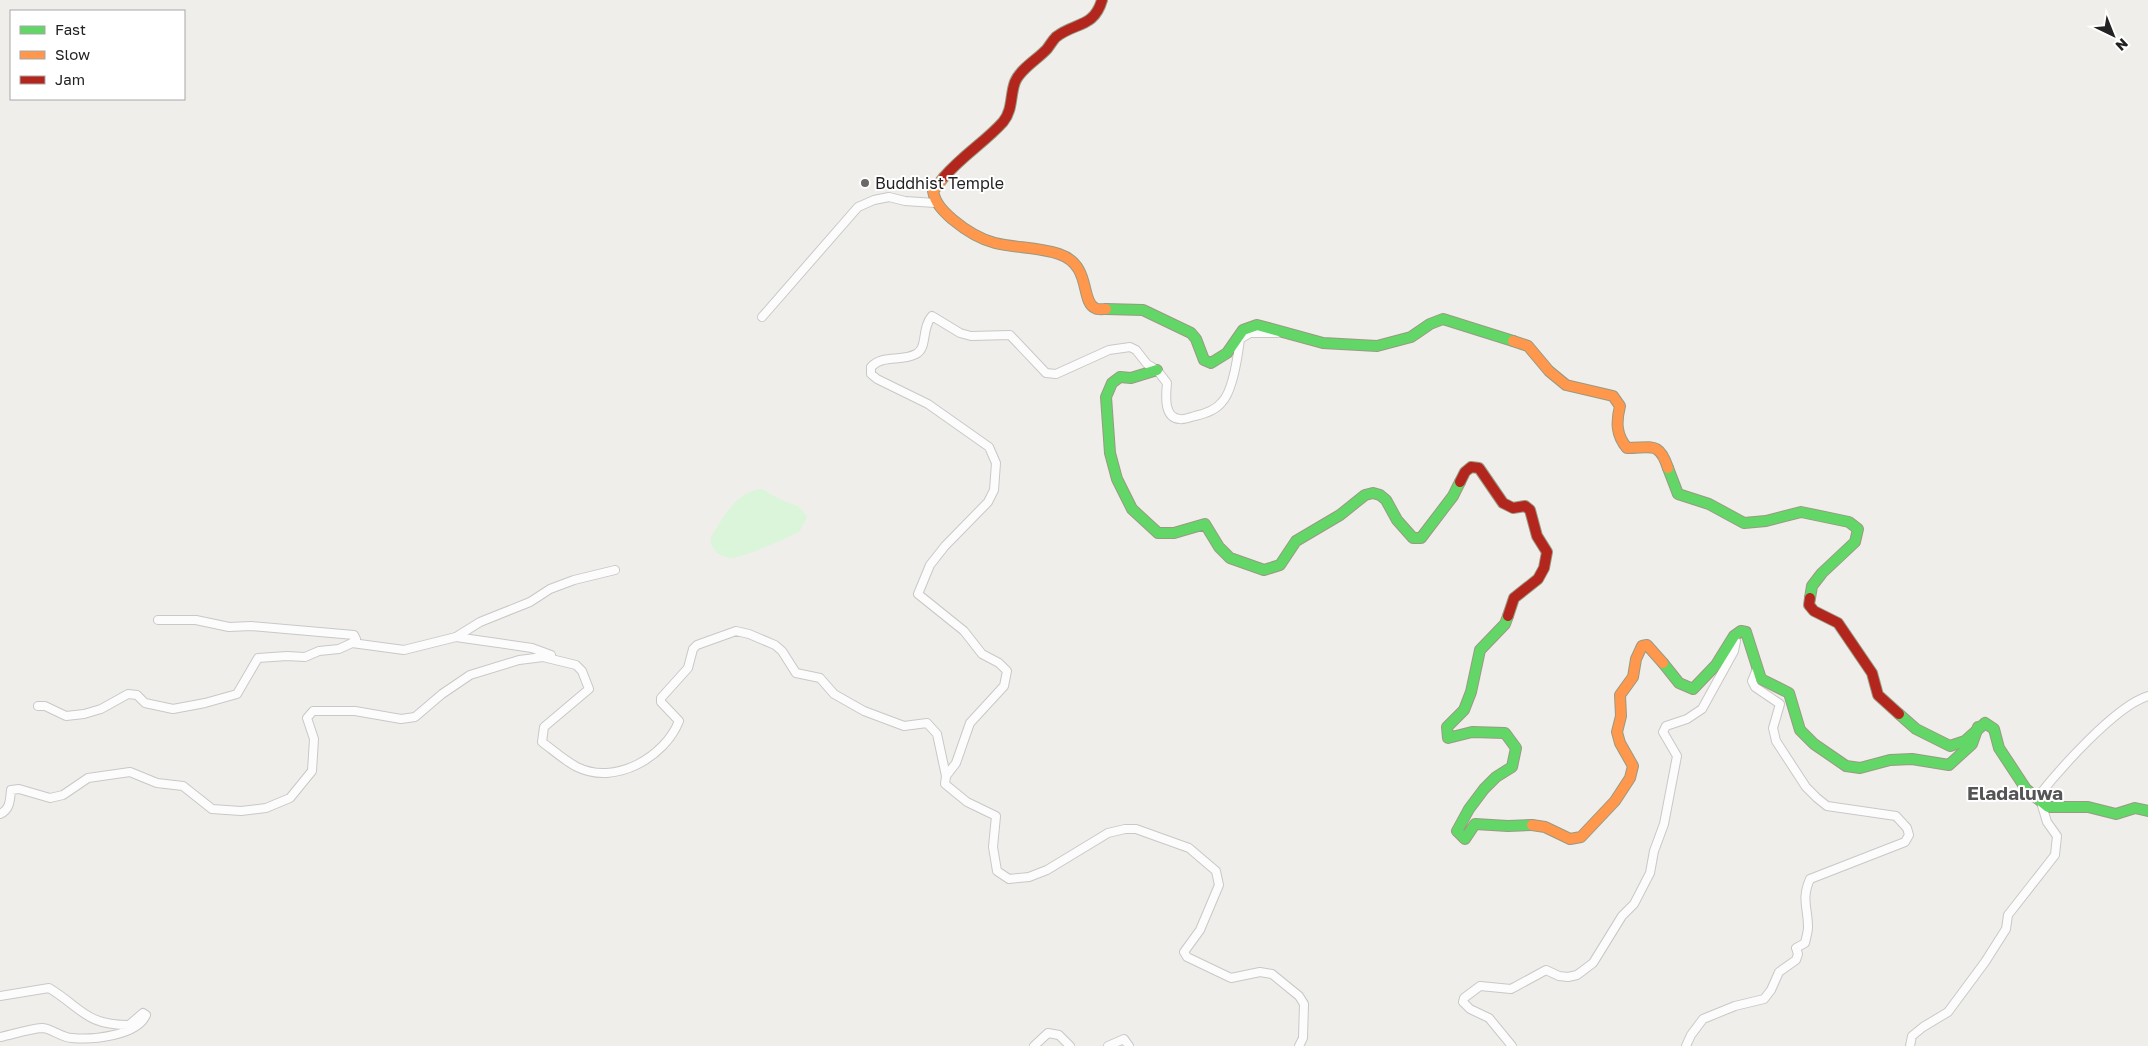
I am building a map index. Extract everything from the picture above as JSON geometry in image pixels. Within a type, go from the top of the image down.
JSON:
[{"type":"street","points":[[935,203],[933,191],[958,160],[1004,121],[1010,110],[1015,81],[1046,50],[1056,37],[1081,25],[1098,13],[1102,0]]},
{"type":"street","points":[[762,317],[858,207],[874,200],[889,197],[905,201],[935,203],[962,226],[992,242],[1016,247],[1048,250],[1067,258],[1077,265],[1091,305],[1096,309],[1143,310],[1154,314],[1191,333],[1196,339],[1204,360],[1211,362],[1223,357],[1234,339],[1248,326],[1257,325],[1323,343],[1377,346],[1411,337],[1430,324],[1443,319],[1528,346],[1549,370],[1566,385],[1613,396],[1620,406],[1616,426],[1619,440],[1627,448],[1657,448],[1663,453],[1678,494],[1709,504],[1744,523],[1766,522],[1801,512],[1849,522],[1858,530],[1855,542],[1822,573],[1812,586],[1809,605],[1814,611],[1838,623],[1872,673],[1878,695],[1916,729],[1950,746],[1957,746],[1968,739],[1978,727],[1985,723],[1994,729],[1998,748],[2026,789],[2048,807],[2088,807],[2116,814],[2135,808],[2148,810]]},
{"type":"street","points":[[946,776],[956,763],[970,723],[1004,686],[1007,671],[999,663],[982,654],[964,632],[918,594],[930,565],[945,546],[988,502],[994,490],[996,463],[989,446],[928,404],[877,379],[871,374],[871,367],[876,361],[916,354],[923,347],[926,322],[932,316],[965,334],[1010,335],[1046,373],[1056,374],[1109,350],[1130,347],[1136,350],[1147,364],[1157,370],[1167,383],[1166,400],[1168,410],[1174,417],[1180,420],[1204,414],[1223,402],[1235,372],[1240,339],[1250,333],[1279,332]]},
{"type":"street","points":[[1157,370],[1131,378],[1120,377],[1112,383],[1106,397],[1110,453],[1117,479],[1132,509],[1158,533],[1174,533],[1205,524],[1219,547],[1230,558],[1264,570],[1280,565],[1296,541],[1340,515],[1365,495],[1373,494],[1380,495],[1386,500],[1397,520],[1413,538],[1420,538],[1453,496],[1465,472],[1471,467],[1479,468],[1503,503],[1513,508],[1524,506],[1530,510],[1537,536],[1547,552],[1544,568],[1538,579],[1514,598],[1505,624],[1480,650],[1472,692],[1464,710],[1447,727],[1448,738],[1472,732],[1505,733],[1516,748],[1513,766],[1505,773],[1499,775],[1478,795],[1464,816],[1457,831],[1465,840],[1475,824],[1483,823],[1508,826],[1528,824],[1544,827],[1570,839],[1581,836],[1615,801],[1630,778],[1633,766],[1620,743],[1617,732],[1620,716],[1620,695],[1633,677],[1636,659],[1642,646],[1646,645],[1654,651],[1679,684],[1693,689],[1716,665],[1734,636],[1741,631],[1746,632],[1762,679],[1789,693],[1800,730],[1814,744],[1846,766],[1860,768],[1890,760],[1912,759],[1949,765],[1972,744],[1978,727]]},
{"type":"street","points":[[456,638],[480,622],[530,602],[550,589],[574,580],[615,570]]},
{"type":"street","points":[[38,706],[46,706],[66,716],[84,714],[101,709],[128,694],[137,696],[145,704],[173,709],[205,704],[237,694],[258,658],[305,657],[319,651],[340,649],[356,639],[354,636],[251,626],[229,627],[196,620],[158,620]]},
{"type":"street","points":[[0,814],[5,812],[10,802],[11,790],[19,789],[50,798],[63,795],[88,778],[130,772],[157,783],[184,786],[212,810],[241,811],[266,808],[290,798],[312,771],[314,739],[307,718],[313,711],[355,711],[401,719],[415,717],[442,694],[470,675],[519,660],[543,657],[576,665],[582,670],[590,689],[544,727],[542,742],[577,767],[592,772],[608,772],[635,767],[646,761],[674,733],[679,721],[661,702],[661,698],[688,668],[693,649],[697,645],[736,632],[749,634],[774,645],[782,652],[796,673],[820,678],[834,694],[864,711],[904,726],[927,723],[938,734],[946,776],[945,784],[967,802],[996,816],[993,847],[997,871],[1009,879],[1029,877],[1048,870],[1108,833],[1125,829],[1136,828],[1189,848],[1216,871],[1219,885],[1200,930],[1184,952],[1187,957],[1231,978],[1260,972],[1272,974],[1299,996],[1304,1004],[1303,1038],[1299,1046]]},
{"type":"street","points":[[1512,1046],[1489,1018],[1470,1009],[1463,1002],[1464,998],[1480,986],[1510,989],[1546,970],[1559,976],[1577,975],[1593,963],[1622,916],[1634,904],[1650,873],[1654,851],[1664,824],[1677,756],[1663,732],[1666,726],[1687,719],[1702,709],[1734,651],[1736,641],[1734,636]]},
{"type":"street","points":[[352,643],[404,650],[456,638],[532,648],[555,657],[560,662]]},
{"type":"street","points":[[1686,1046],[1691,1035],[1703,1019],[1735,1006],[1764,999],[1771,990],[1779,972],[1796,960],[1798,954],[1796,948],[1805,943],[1808,928],[1804,902],[1805,890],[1810,880],[1905,842],[1909,835],[1907,828],[1896,816],[1827,806],[1806,787],[1776,742],[1773,728],[1780,704],[1755,687],[1752,681],[1757,668]]},
{"type":"street","points":[[2039,801],[2050,782],[2110,720],[2148,696]]},
{"type":"street","points":[[1910,1046],[1912,1036],[1923,1026],[1948,1012],[1962,996],[2006,929],[2008,915],[2055,855],[2057,836],[2047,822],[2039,801]]},
{"type":"street","points":[[0,996],[49,988],[64,997],[84,1015],[99,1022],[129,1025],[143,1013],[146,1015],[144,1022],[133,1030],[105,1036],[72,1039],[60,1036],[44,1028],[0,1037]]},
{"type":"street","points":[[1034,1046],[1048,1033],[1059,1035],[1070,1046]]},
{"type":"street","points":[[1108,1046],[1124,1039],[1129,1046]]},
{"type":"green space","points":[[762,489],[801,509],[807,517],[800,531],[744,555],[730,558],[719,554],[713,548],[711,537],[726,514],[745,495]]},
{"type":"traffic: fast","points":[[1106,309],[1143,310],[1191,333],[1196,339],[1204,360],[1211,363],[1227,353],[1243,330],[1257,325],[1323,343],[1377,346],[1411,337],[1430,324],[1443,319],[1513,341]]},
{"type":"traffic: fast","points":[[1157,370],[1131,378],[1120,377],[1112,383],[1106,397],[1110,453],[1117,479],[1132,509],[1158,533],[1174,533],[1205,524],[1219,547],[1230,558],[1264,570],[1280,565],[1296,541],[1340,515],[1365,495],[1373,493],[1380,495],[1386,500],[1397,520],[1413,538],[1421,538],[1453,496],[1460,482]]},
{"type":"traffic: fast","points":[[1668,468],[1678,494],[1709,504],[1744,523],[1766,521],[1801,512],[1849,522],[1858,529],[1855,542],[1822,573],[1812,586],[1810,598]]},
{"type":"traffic: fast","points":[[1508,616],[1505,624],[1480,650],[1471,692],[1464,710],[1447,727],[1448,738],[1472,732],[1505,733],[1516,748],[1512,767],[1496,777],[1484,789],[1469,809],[1457,831],[1465,839],[1475,824],[1532,825]]},
{"type":"traffic: fast","points":[[1663,663],[1679,683],[1693,689],[1716,665],[1734,636],[1741,631],[1746,632],[1761,679],[1789,693],[1800,730],[1814,744],[1846,766],[1860,768],[1890,760],[1912,759],[1949,765],[1972,744],[1978,727]]},
{"type":"traffic: fast","points":[[1899,714],[1916,729],[1950,746],[1965,741],[1985,723],[1994,729],[1999,748],[2026,789],[2048,807],[2088,807],[2116,814],[2135,808],[2148,811]]},
{"type":"traffic: slow","points":[[944,177],[933,191],[940,207],[952,219],[983,239],[1003,245],[1051,252],[1069,259],[1081,274],[1090,304],[1096,309],[1106,309]]},
{"type":"traffic: slow","points":[[1513,341],[1528,346],[1549,371],[1566,385],[1613,396],[1620,406],[1618,428],[1623,443],[1627,448],[1649,447],[1658,450],[1665,459],[1668,468]]},
{"type":"traffic: slow","points":[[1532,825],[1545,827],[1570,839],[1581,837],[1615,801],[1630,778],[1633,766],[1620,743],[1617,732],[1621,716],[1620,695],[1633,677],[1636,659],[1642,646],[1647,645],[1663,663]]},
{"type":"traffic: jam","points":[[944,177],[1003,122],[1010,107],[1013,87],[1017,77],[1025,68],[1047,49],[1056,37],[1089,20],[1099,9],[1102,0]]},
{"type":"traffic: jam","points":[[1460,482],[1465,472],[1471,467],[1479,468],[1503,503],[1513,508],[1525,506],[1530,510],[1537,536],[1547,552],[1544,568],[1538,579],[1514,598],[1508,616]]},
{"type":"traffic: jam","points":[[1810,598],[1809,605],[1814,611],[1838,623],[1872,673],[1878,695],[1899,714]]},
{"type":"place","name":"Buddhist Temple","points":[[865,183]]},
{"type":"district","name":"Eladaluwa","points":[[2015,792]]}]
